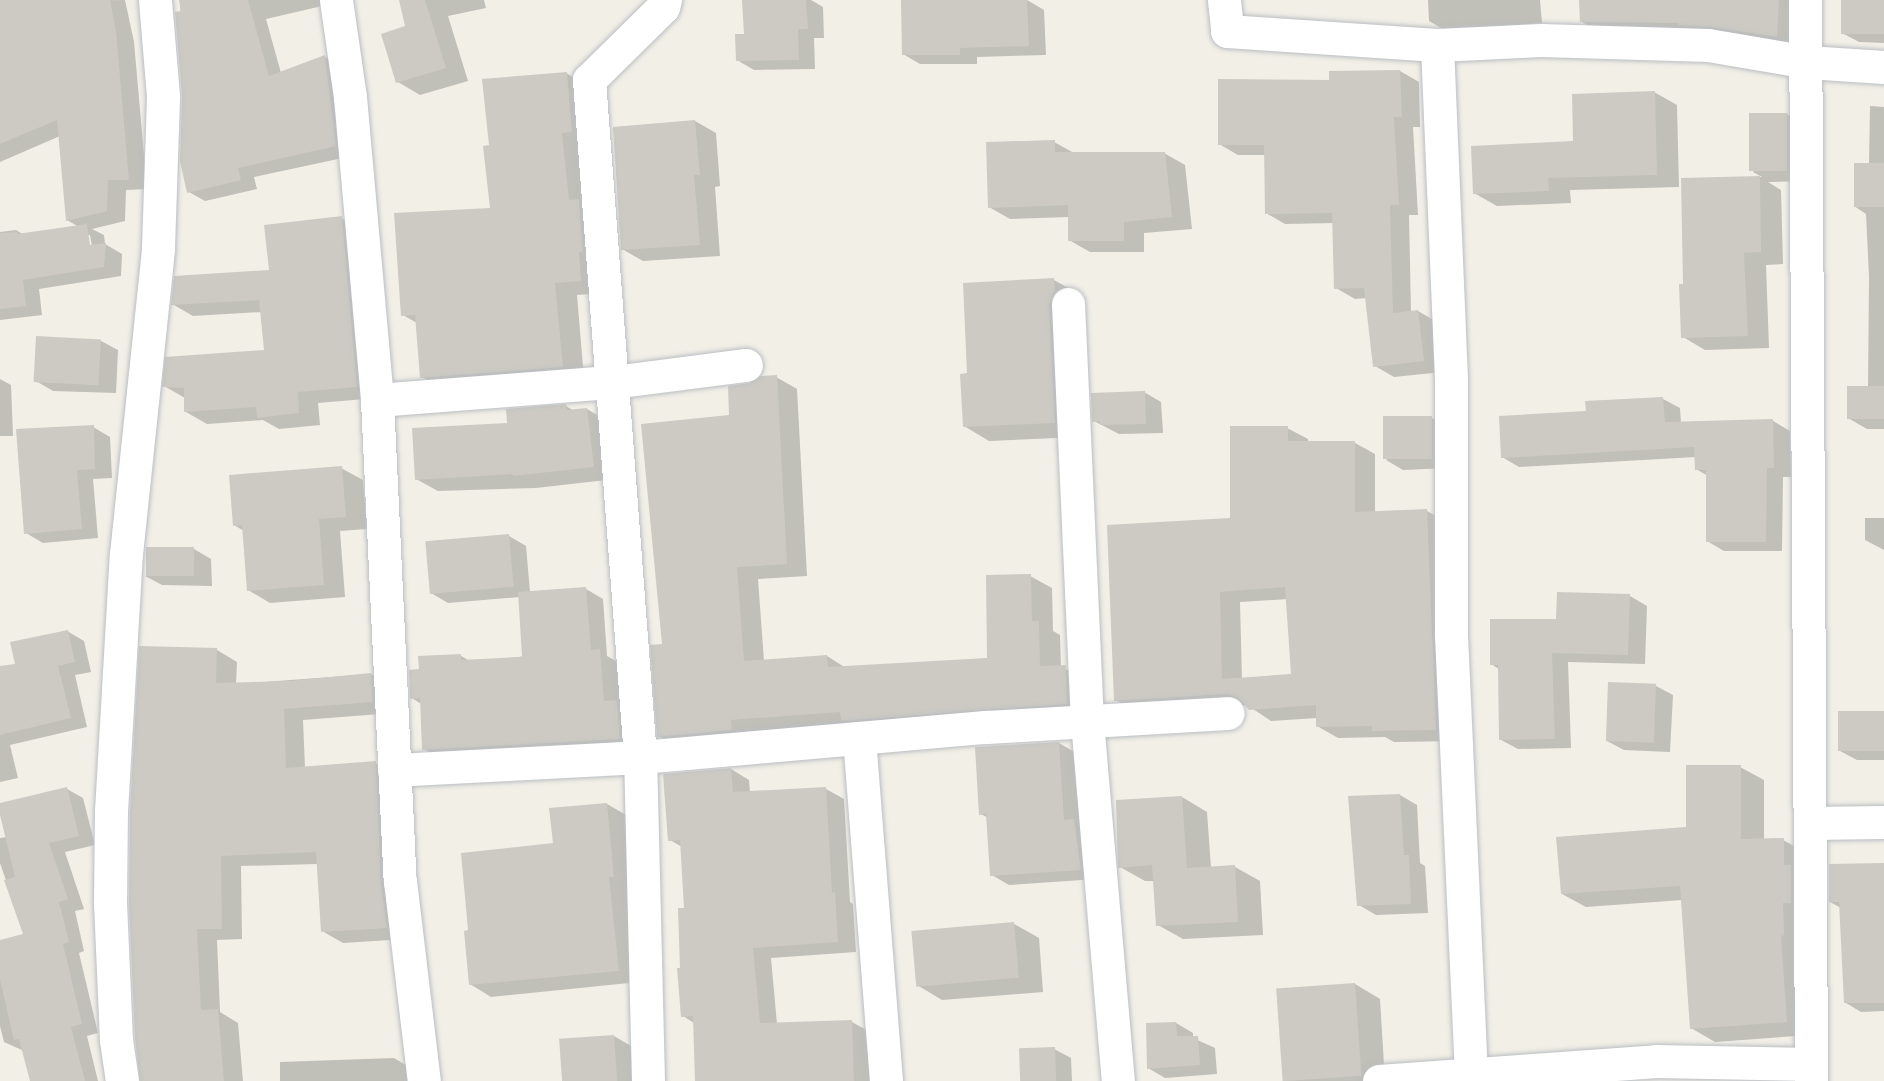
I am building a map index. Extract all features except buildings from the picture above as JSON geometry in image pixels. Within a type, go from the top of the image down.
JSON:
[{"type":"street","points":[[122,1081],[116,1040],[110,904],[111,811],[126,554],[158,248],[163,96],[155,0]]},
{"type":"street","points":[[336,0],[350,97],[377,400],[400,881],[424,1081]]},
{"type":"street","points":[[648,1081],[640,757],[590,80],[663,7],[665,0]]},
{"type":"street","points":[[1224,0],[1227,31],[1437,45],[1541,40],[1708,45],[1807,62],[1884,67]]},
{"type":"street","points":[[1379,1081],[1471,1078],[1656,1061],[1811,1073],[1806,0]]},
{"type":"street","points":[[1437,45],[1451,380],[1451,635],[1471,1078]]},
{"type":"street","points":[[1068,303],[1088,721],[1118,1081]]},
{"type":"street","points":[[377,400],[614,382],[746,365]]},
{"type":"street","points":[[394,770],[640,757],[859,738],[1228,713]]},
{"type":"street","points":[[859,738],[886,1081]]},
{"type":"street","points":[[1810,823],[1884,822]]}]
